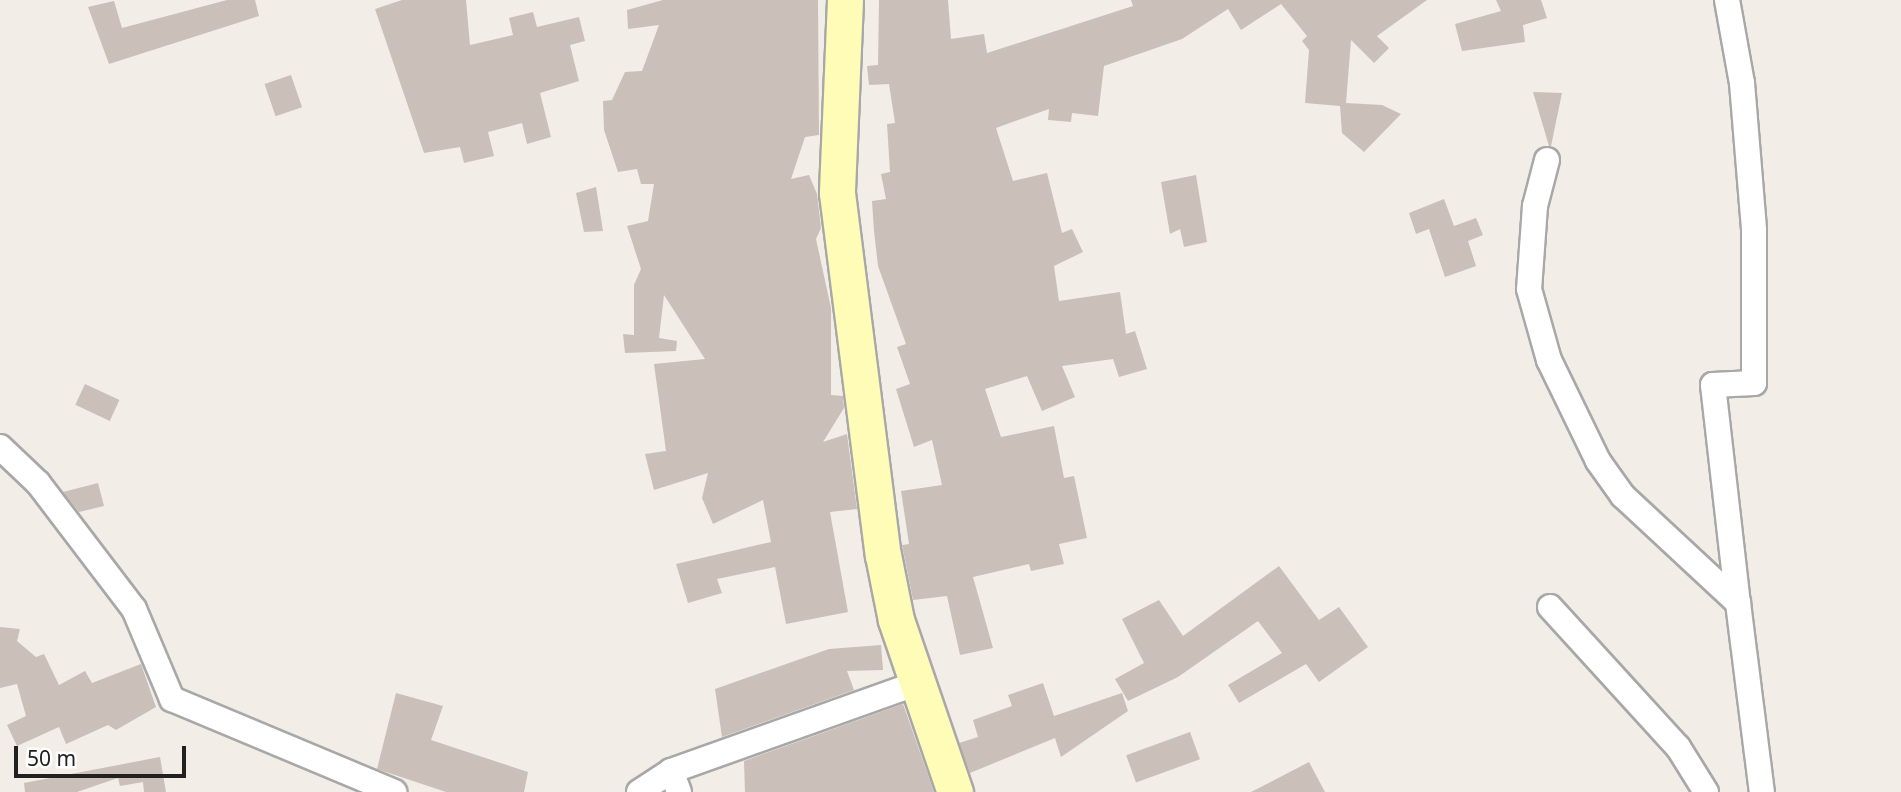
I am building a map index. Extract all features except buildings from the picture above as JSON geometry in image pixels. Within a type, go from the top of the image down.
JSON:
[{"type":"main road","points":[[845,0],[837,193],[883,555],[916,684],[955,792]]},
{"type":"street","points":[[1727,0],[1742,83],[1754,229],[1754,383],[1713,385],[1762,792]]},
{"type":"street","points":[[1547,160],[1535,206],[1529,289],[1549,360],[1598,461],[1623,496],[1738,603]]},
{"type":"street","points":[[0,447],[38,483],[134,609],[172,699],[394,792]]},
{"type":"street","points":[[1550,607],[1669,737],[1706,792]]},
{"type":"street","points":[[639,792],[675,782],[916,684]]}]
